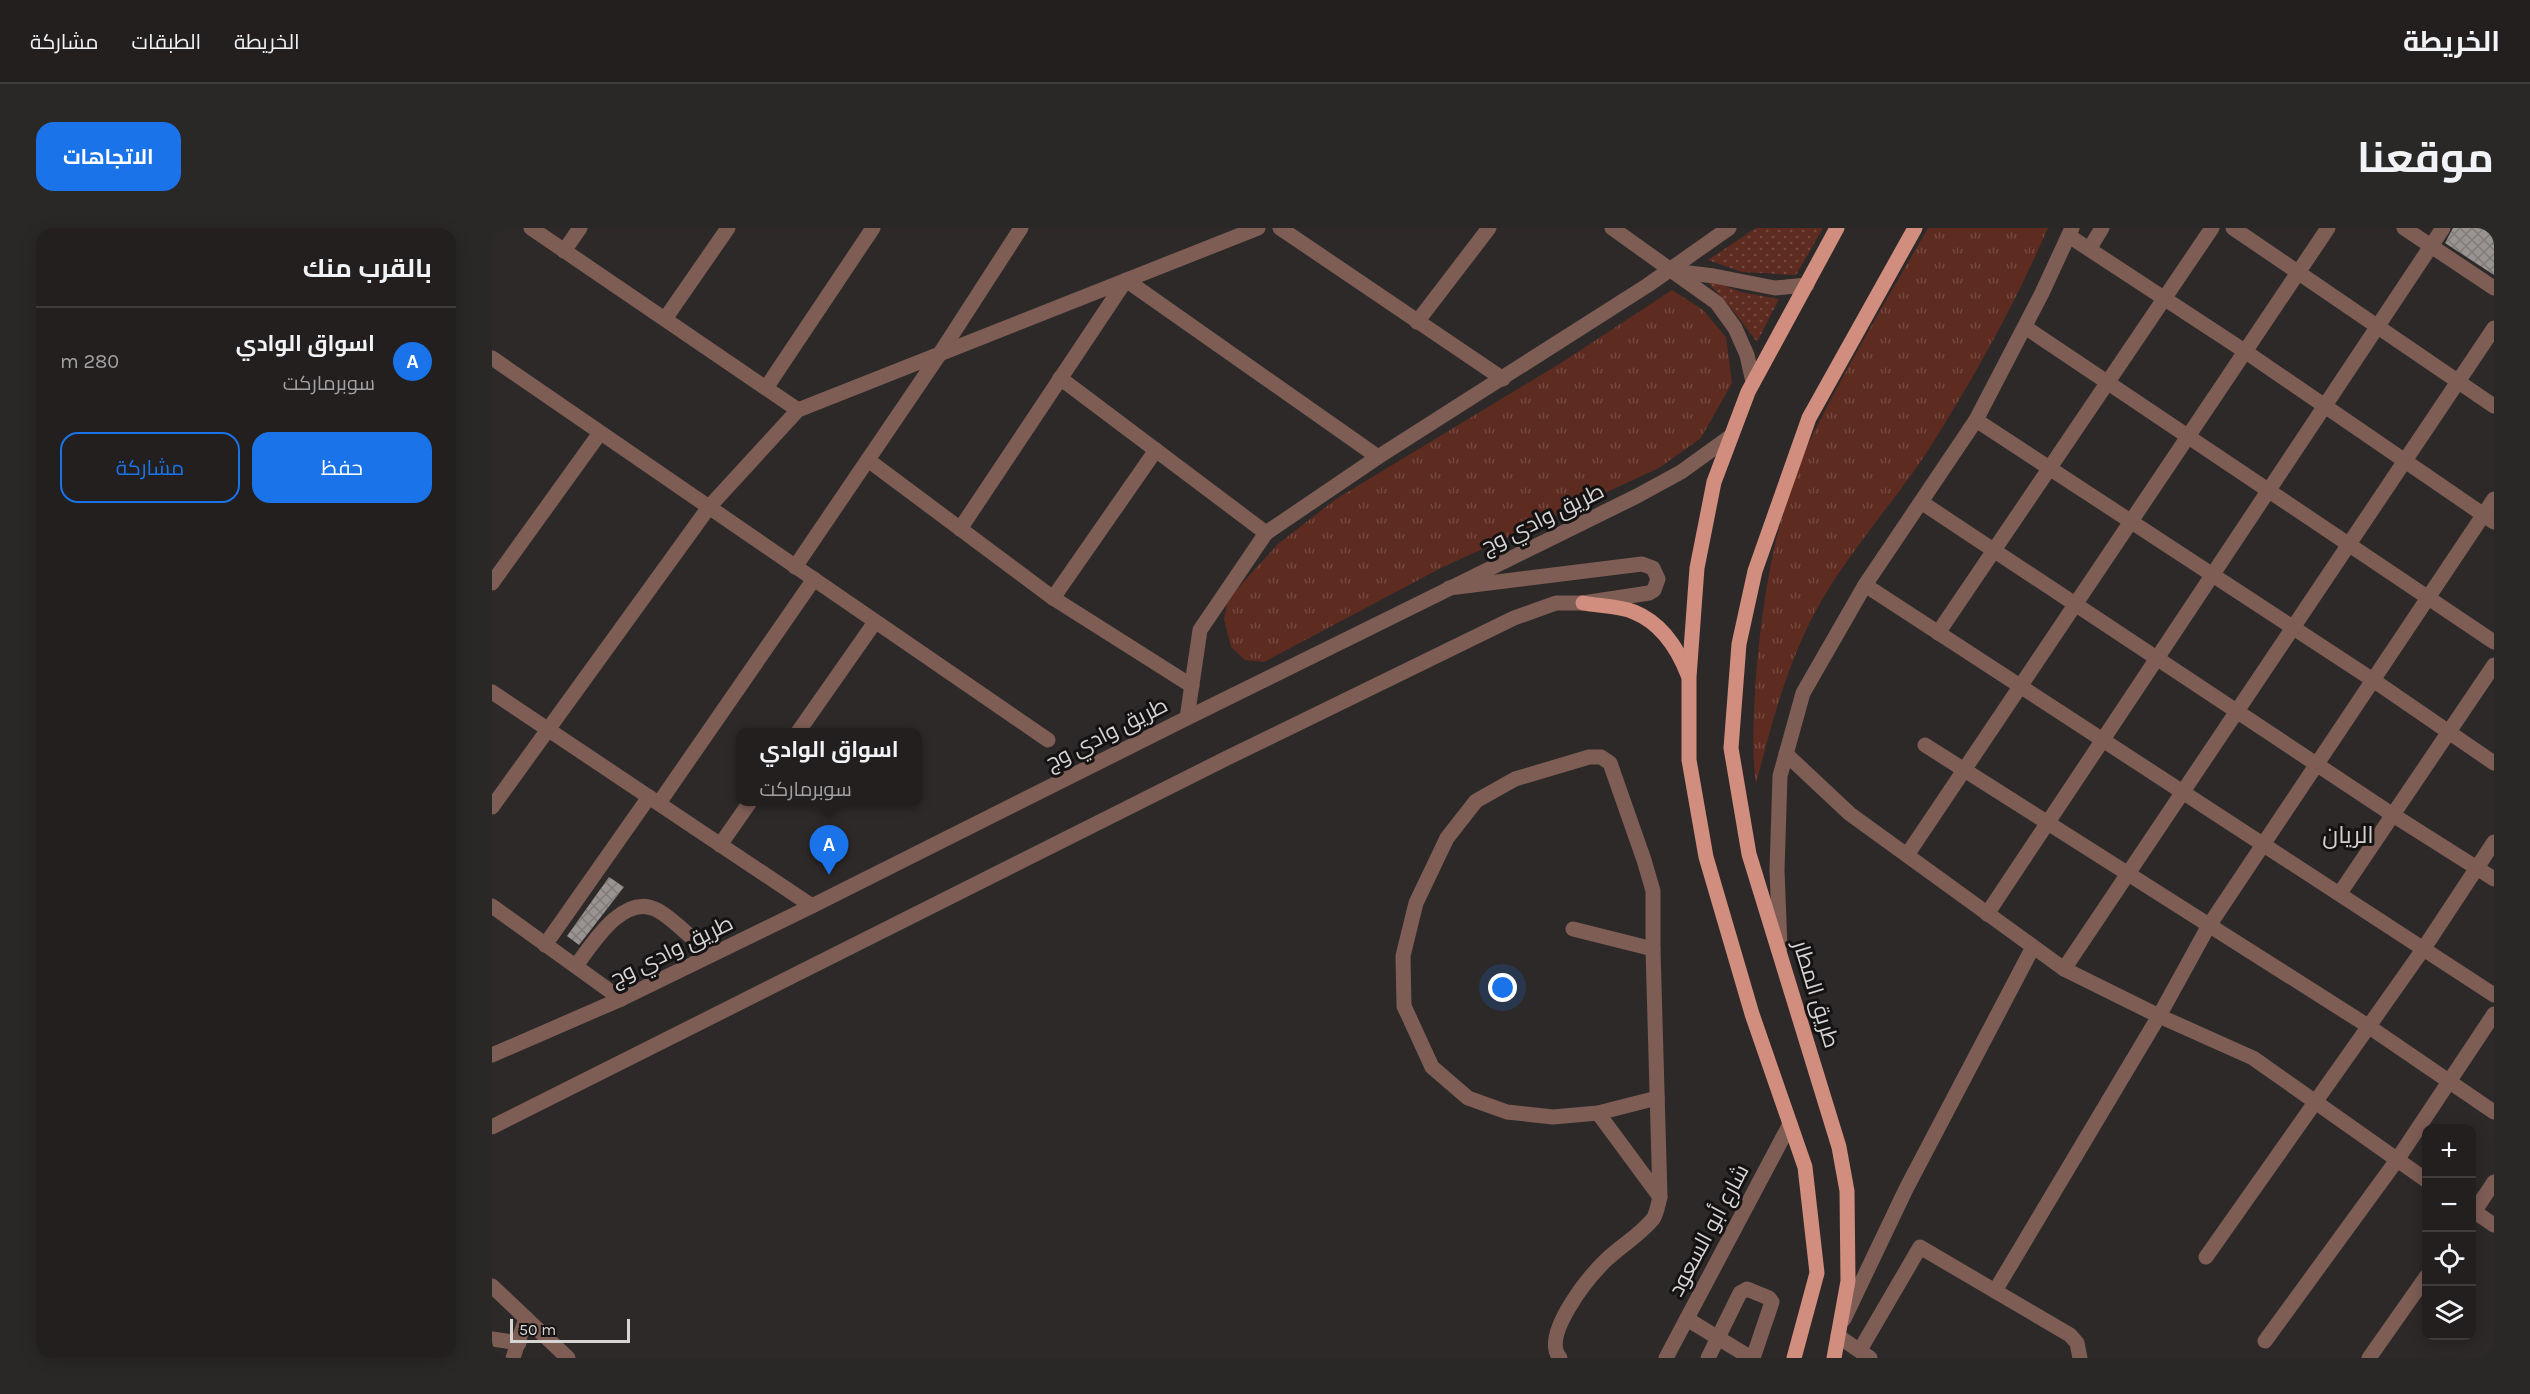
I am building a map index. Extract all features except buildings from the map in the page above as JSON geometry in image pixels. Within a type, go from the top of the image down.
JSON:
[{"type":"main road","points":[[1794,1358],[1817,1273],[1805,1167],[1752,1014],[1706,857],[1689,760],[1689,677],[1696,568],[1714,482],[1753,382],[1837,228]]},
{"type":"main road","name":"طريق المطار","points":[[1834,1358],[1848,1281],[1847,1191],[1839,1147],[1749,854],[1731,748],[1739,644],[1755,571],[1809,418],[1915,228]]},
{"type":"main road","points":[[1583,603],[1634,612],[1654,624],[1679,653],[1689,677]]},
{"type":"street","points":[[531,228],[798,410]]},
{"type":"street","points":[[564,251],[580,228]]},
{"type":"street","points":[[665,319],[728,228]]},
{"type":"street","points":[[766,388],[873,228]]},
{"type":"street","points":[[795,567],[939,355],[1021,228]]},
{"type":"street","points":[[492,807],[709,507],[798,410],[1258,228]]},
{"type":"street","points":[[1280,228],[1503,379]]},
{"type":"street","points":[[1417,322],[1489,228]]},
{"type":"street","points":[[1612,228],[1717,303],[1736,328],[1747,355],[1753,382]]},
{"type":"street","points":[[1187,718],[1200,630],[1266,533],[1378,457],[1670,271],[1729,228]]},
{"type":"street","points":[[2090,248],[2102,228]]},
{"type":"street","points":[[1938,633],[2212,228]]},
{"type":"street","points":[[2233,228],[2494,406]]},
{"type":"street","points":[[1907,855],[2300,274],[2328,228]]},
{"type":"street","points":[[2404,228],[2494,288]]},
{"type":"street","points":[[1987,914],[2443,228]]},
{"type":"street","points":[[1781,953],[1776,870],[1780,776],[1803,693],[1865,585],[1976,420],[2071,232],[2090,248],[2489,518]]},
{"type":"street","points":[[1670,271],[1714,276],[1775,288],[1807,285]]},
{"type":"street","points":[[960,529],[1126,280]]},
{"type":"street","points":[[1126,280],[1378,457]]},
{"type":"street","points":[[2025,327],[2494,642]]},
{"type":"street","points":[[2064,969],[2494,328]]},
{"type":"street","points":[[495,366],[600,433],[1048,740]]},
{"type":"street","points":[[1060,378],[1266,533]]},
{"type":"street","points":[[1976,420],[2293,627],[2494,763]]},
{"type":"street","points":[[492,583],[600,433]]},
{"type":"street","name":"طريق وادي وج","points":[[492,1055],[621,999],[711,956],[1664,482],[1682,472],[1731,436]]},
{"type":"street","points":[[1053,598],[1156,450]]},
{"type":"street","points":[[868,460],[1053,598],[1192,686]]},
{"type":"street","points":[[1995,1291],[2159,1016],[2208,927],[2428,597],[2489,518],[2494,499]]},
{"type":"street","points":[[1921,502],[2236,712],[2494,879]]},
{"type":"street","points":[[492,1127],[1514,618],[1556,603],[1583,603],[1649,593],[1657,585],[1653,568],[1641,564],[1449,588]]},
{"type":"street","points":[[545,945],[654,800],[814,579]]},
{"type":"street","points":[[1865,585],[2494,995]]},
{"type":"street","points":[[801,728],[875,622]]},
{"type":"street","points":[[2340,893],[2494,665]]},
{"type":"street","points":[[492,692],[813,906]]},
{"type":"street","points":[[1925,745],[2208,927],[2368,1026],[2494,1112]]},
{"type":"street","points":[[1786,754],[1850,814],[2064,969],[2159,1016],[2253,1058],[2424,1178]]},
{"type":"street","points":[[1560,1358],[1555,1352],[1555,1338],[1562,1320],[1584,1285],[1604,1262],[1655,1216],[1660,1197],[1653,891],[1610,763],[1601,757],[1589,757],[1515,779],[1476,801],[1447,838],[1416,903],[1402,956],[1404,1006],[1432,1067],[1468,1098],[1508,1112],[1553,1117],[1598,1113],[1657,1098]]},
{"type":"street","points":[[720,845],[747,806]]},
{"type":"street","points":[[2206,1257],[2424,948],[2494,842]]},
{"type":"street","points":[[576,966],[599,935],[625,911],[636,905],[658,910],[711,956]]},
{"type":"street","points":[[492,906],[621,999]]},
{"type":"street","points":[[1573,929],[1653,949]]},
{"type":"street","points":[[2033,947],[1906,1189],[1839,1331],[1865,1354],[1920,1247],[2070,1335],[2077,1343],[2080,1358]]},
{"type":"street","points":[[2265,1341],[2397,1160],[2494,1014]]},
{"type":"street","points":[[1598,1113],[1660,1197]]},
{"type":"street","name":"شارع أبو السعود","points":[[1666,1358],[1790,1124]]},
{"type":"street","points":[[2476,1207],[2494,1182]]},
{"type":"street","points":[[2476,1214],[2494,1225]]},
{"type":"street","points":[[2369,1358],[2422,1284]]},
{"type":"street","points":[[492,1287],[567,1357]]},
{"type":"street","points":[[1687,1319],[1718,1338],[1752,1358],[1772,1307],[1769,1298],[1747,1289],[1742,1290],[1718,1338],[1708,1358]]},
{"type":"street","points":[[513,1358],[526,1318]]},
{"type":"street","points":[[492,1339],[519,1343]]},
{"type":"green space","points":[[1756,228],[1823,228],[1796,275],[1742,272],[1708,260]]},
{"type":"green space","points":[[1928,228],[2048,228],[2007,314],[1961,398],[1914,471],[1834,581],[1810,621],[1783,690],[1756,784],[1753,730],[1759,645],[1767,584],[1789,494],[1811,438],[1825,411]]},
{"type":"green space","points":[[1704,278],[1741,292],[1779,299],[1757,342],[1732,309]]},
{"type":"green space","points":[[1672,290],[1703,310],[1726,337],[1732,383],[1701,438],[1659,468],[1441,568],[1264,662],[1245,660],[1231,647],[1224,619],[1228,599],[1278,544],[1336,499],[1564,361]]},
{"type":"place","name":"اسواق الوادي","points":[[829,875]]},
{"type":"district","name":"الريان","points":[[2348,835]]}]
